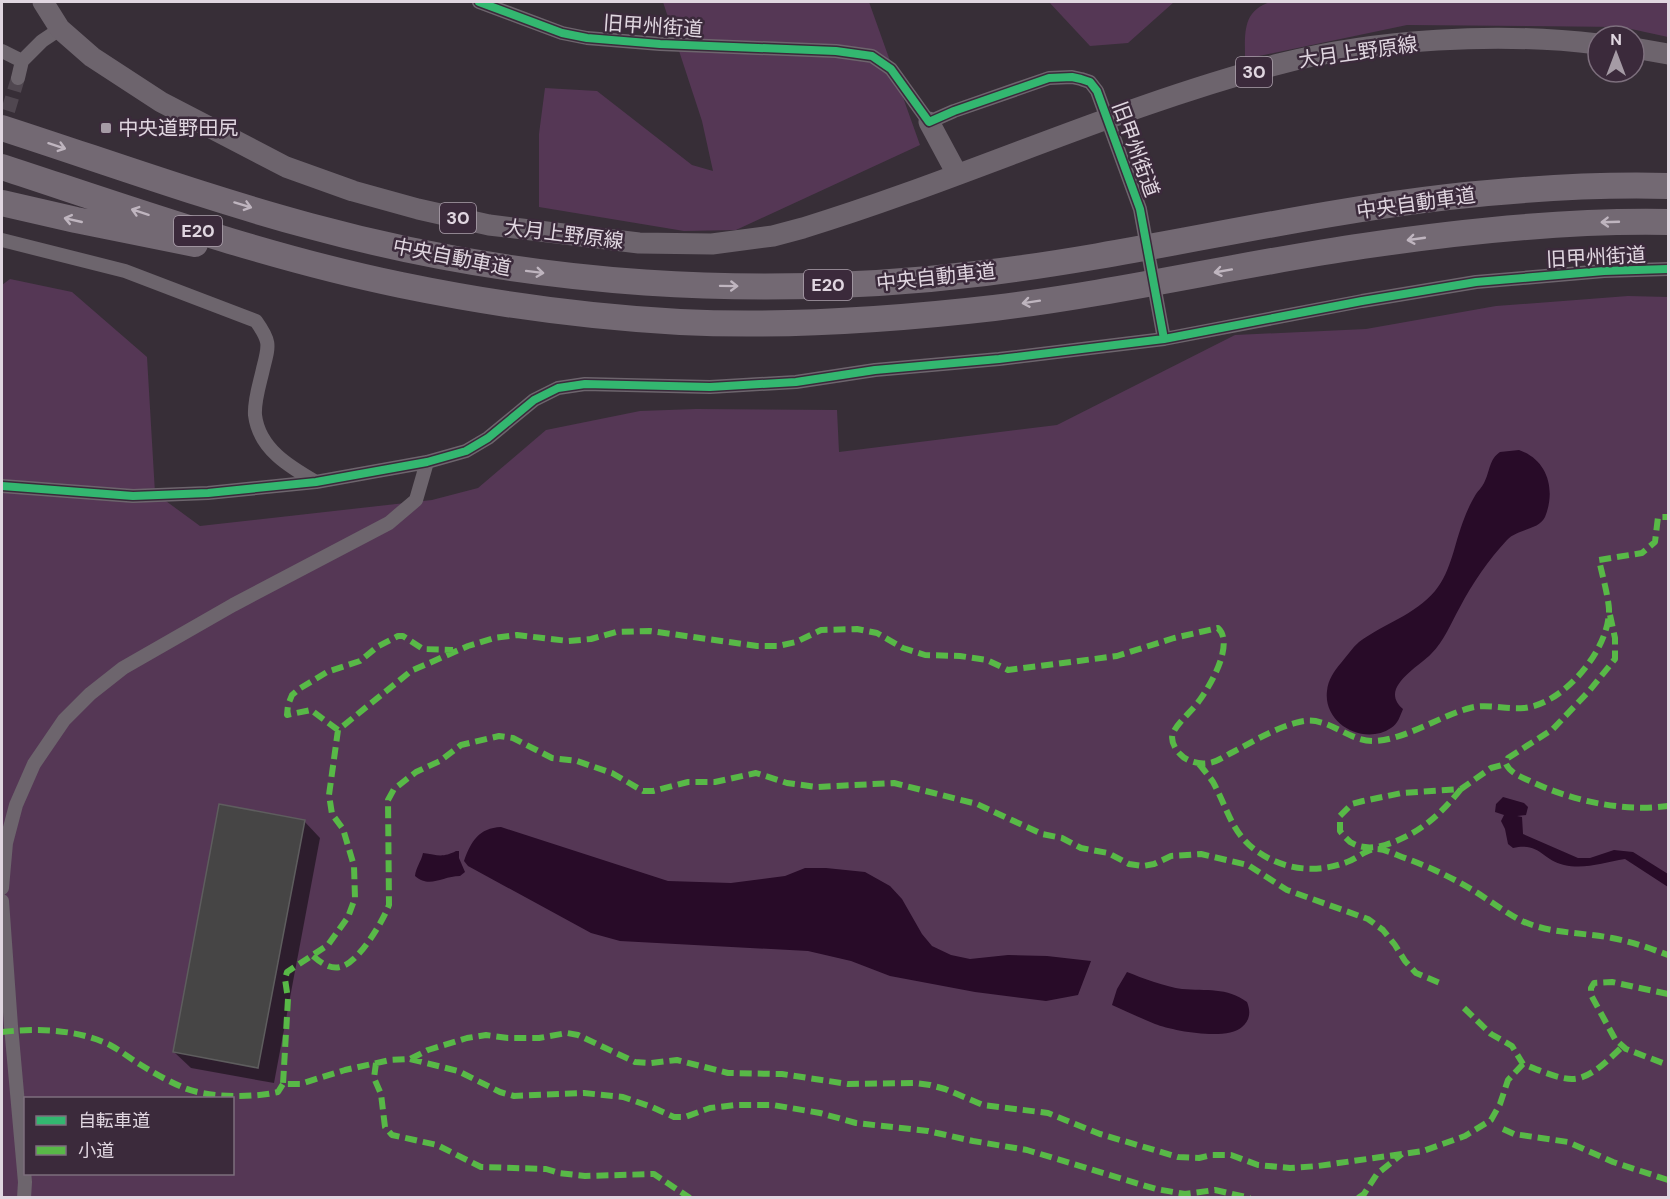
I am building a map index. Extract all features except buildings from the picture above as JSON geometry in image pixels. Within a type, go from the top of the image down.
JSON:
[{"type":"highway","name":"中央自動車道","points":[[2,128],[310,226],[413,251],[505,268],[595,280],[687,286],[790,287],[884,283],[975,274],[1079,259],[1445,197],[1544,188],[1668,186]]},
{"type":"highway","name":"中央自動車道","points":[[2,167],[201,232],[310,263],[398,284],[479,300],[582,314],[681,322],[783,322],[890,318],[1008,306],[1361,246],[1455,234],[1540,225],[1668,222]]},
{"type":"highway","points":[[2,203],[76,220],[398,284]]},
{"type":"main road","name":"大月上野原線","points":[[44,2],[60,29],[92,57],[161,102],[286,167],[318,180],[418,210],[489,225],[639,243],[678,245],[741,241],[773,236],[813,225],[1202,87],[1280,64],[1366,48],[1464,39],[1518,38],[1586,43]]},
{"type":"main road","points":[[1646,50],[1668,54]]},
{"type":"main road","points":[[929,122],[957,174]]},
{"type":"street","name":"旧甲州街道","points":[[479,2],[562,33],[587,38],[660,44],[836,51],[872,56],[891,69],[929,122],[1049,78],[1072,77],[1090,82],[1097,91],[1140,209],[1162,333],[1476,282],[1605,271],[1668,269]]},
{"type":"street","points":[[18,78],[22,61],[42,41],[60,29]]},
{"type":"street","points":[[2,51],[22,61]]},
{"type":"street","points":[[2,240],[125,271],[256,321],[265,333],[268,346],[255,415],[260,434],[272,451],[288,465],[316,482]]},
{"type":"street","points":[[2,486],[133,496],[208,493],[316,482],[428,462],[466,451],[488,438],[534,400],[558,388],[585,384],[710,387],[796,382],[875,370],[999,359],[1162,333]]},
{"type":"street","points":[[2,888],[6,843],[16,805],[34,764],[64,720],[90,694],[123,668],[203,622],[389,523],[416,500],[428,462]]},
{"type":"street","points":[[2,901],[10,1026],[24,1172]]},
{"type":"street","points":[[24,1175],[24,1197]]},
{"type":"shaded area","points":[[663,2],[869,2],[920,145],[736,230],[684,231],[539,207],[539,134],[545,88],[597,91],[692,165],[713,171],[702,121]]},
{"type":"shaded area","points":[[1049,2],[1174,2],[1128,43],[1090,46]]},
{"type":"shaded area","points":[[1271,2],[1668,2],[1668,37],[1646,32],[1646,24],[1586,24],[1586,27],[1407,25],[1245,59],[1247,24],[1255,11]]},
{"type":"shaded area","points":[[10,279],[72,292],[147,357],[155,493],[200,526],[432,500],[478,488],[546,430],[640,411],[837,410],[839,452],[1057,425],[1235,335],[1366,329],[1496,306],[1628,296],[1668,297],[1668,1197],[2,1198],[2,285]]},
{"type":"shaded area","points":[[1519,450],[1537,461],[1547,477],[1550,497],[1545,517],[1538,525],[1511,536],[1500,547],[1475,581],[1440,643],[1399,684],[1395,698],[1403,709],[1395,724],[1380,733],[1358,733],[1347,729],[1338,722],[1327,703],[1327,691],[1334,672],[1359,642],[1418,607],[1435,591],[1449,566],[1468,510],[1484,483],[1494,458],[1500,452]]},
{"type":"shaded area","points":[[1503,797],[1524,803],[1528,807],[1526,815],[1517,816],[1522,817],[1523,834],[1578,858],[1590,858],[1614,850],[1633,852],[1668,874],[1668,887],[1625,859],[1587,866],[1572,866],[1557,863],[1529,847],[1513,848],[1508,844],[1501,821],[1504,815],[1495,812],[1496,804]]},
{"type":"shaded area","points":[[501,827],[668,881],[731,883],[785,876],[805,868],[865,872],[890,886],[902,899],[922,934],[932,946],[951,955],[970,959],[1008,955],[1047,956],[1091,961],[1078,995],[1046,1001],[975,992],[890,976],[851,961],[808,951],[620,941],[591,933],[468,866],[464,861],[477,837],[487,830]]},
{"type":"shaded area","points":[[459,851],[459,858],[465,872],[460,876],[431,882],[415,876],[423,853],[444,855]]},
{"type":"shaded area","points":[[1127,972],[1176,988],[1232,994],[1247,1002],[1248,1019],[1242,1027],[1235,1031],[1213,1034],[1186,1032],[1155,1024],[1112,1005],[1117,989]]},
{"type":"tunnel","points":[[2,131],[18,78]]},
{"type":"marked path","points":[[1523,1064],[1508,1080],[1500,1104],[1491,1120],[1465,1136],[1423,1151],[1290,1168],[1258,1165],[1231,1155],[1178,1157],[1100,1134],[1048,1113],[983,1105],[930,1085],[916,1083],[848,1084],[782,1074],[728,1073],[677,1060],[635,1062],[578,1035],[567,1033],[539,1038],[486,1035],[467,1038],[428,1050],[410,1059],[390,1060],[345,1070],[300,1084],[283,1084],[288,999],[285,979],[287,972],[328,945],[348,917],[355,898],[354,866],[343,829],[332,814],[329,795],[338,730],[411,671],[468,646],[494,638],[517,635],[568,641],[591,639],[616,632],[650,631],[757,646],[778,646],[796,642],[821,630],[857,629],[877,633],[903,648],[925,655],[960,656],[987,660],[1008,670],[1117,656],[1174,638],[1218,628],[1223,635],[1224,644],[1219,665],[1204,694],[1178,725],[1172,736],[1178,752],[1186,759],[1205,763],[1218,760],[1273,731],[1299,722],[1319,722],[1356,738],[1376,741],[1411,732],[1470,708],[1483,706],[1524,708],[1539,704],[1569,685],[1582,672],[1602,641],[1609,609],[1599,560],[1642,553],[1655,542],[1658,517],[1668,517]]},
{"type":"marked path","points":[[1610,615],[1615,638],[1615,659],[1590,690],[1553,729],[1508,758],[1506,764],[1521,777],[1581,800],[1616,806],[1668,806]]},
{"type":"marked path","points":[[338,730],[311,710],[287,715],[292,695],[327,672],[360,661],[377,647],[398,636],[403,636],[423,649],[453,650]]},
{"type":"marked path","points":[[313,956],[331,967],[343,966],[350,962],[370,939],[386,912],[389,905],[388,800],[394,789],[416,772],[440,761],[461,745],[499,736],[513,738],[552,758],[577,761],[612,773],[643,791],[653,791],[688,782],[715,782],[756,773],[787,783],[817,787],[894,783],[977,804],[1042,834],[1062,838],[1081,848],[1108,853],[1129,864],[1143,866],[1154,864],[1171,856],[1201,854],[1248,865],[1287,890],[1368,919],[1383,930],[1416,973],[1440,983]]},
{"type":"marked path","points":[[1199,764],[1213,782],[1239,834],[1256,851],[1287,866],[1317,869],[1347,862],[1373,849],[1383,850],[1449,877],[1529,924],[1552,930],[1619,940],[1668,955]]},
{"type":"marked path","points":[[1461,789],[1430,821],[1402,839],[1391,843],[1376,847],[1360,846],[1350,842],[1340,831],[1340,816],[1352,804],[1402,793],[1461,789],[1491,768],[1506,764]]},
{"type":"marked path","points":[[1668,994],[1612,982],[1594,983],[1591,988],[1591,995],[1615,1039],[1626,1049],[1668,1065]]},
{"type":"marked path","points":[[1464,1008],[1491,1034],[1512,1046],[1523,1064],[1560,1077],[1572,1079],[1586,1076],[1600,1067],[1623,1046]]},
{"type":"marked path","points":[[2,1032],[57,1031],[97,1040],[192,1091],[243,1096],[278,1092],[283,1084]]},
{"type":"marked path","points":[[410,1059],[458,1071],[500,1092],[514,1096],[584,1093],[623,1097],[674,1117],[685,1117],[710,1108],[773,1105],[820,1113],[856,1123],[928,1131],[1027,1150],[1156,1189],[1185,1194],[1215,1190],[1250,1198]]},
{"type":"marked path","points":[[376,1063],[374,1078],[381,1094],[385,1127],[392,1135],[437,1145],[481,1167],[546,1169],[585,1176],[654,1174],[690,1198]]},
{"type":"marked path","points":[[1503,1129],[1514,1134],[1568,1142],[1613,1162],[1668,1180]]},
{"type":"marked path","points":[[1358,1198],[1364,1194],[1377,1174],[1402,1154]]},
{"type":"cycle path","points":[[479,2],[562,33],[587,38],[660,44],[836,51],[872,56],[891,69],[929,122],[1049,78],[1072,77],[1090,82],[1097,91],[1140,209],[1164,339]]},
{"type":"cycle path","points":[[2,486],[133,496],[208,493],[316,482],[427,462],[466,451],[488,438],[534,400],[558,388],[585,384],[710,387],[796,382],[875,370],[999,359],[1164,339],[1476,282],[1604,271],[1668,269]]},
{"type":"place","name":"中央道野田尻","points":[[106,128]]}]
